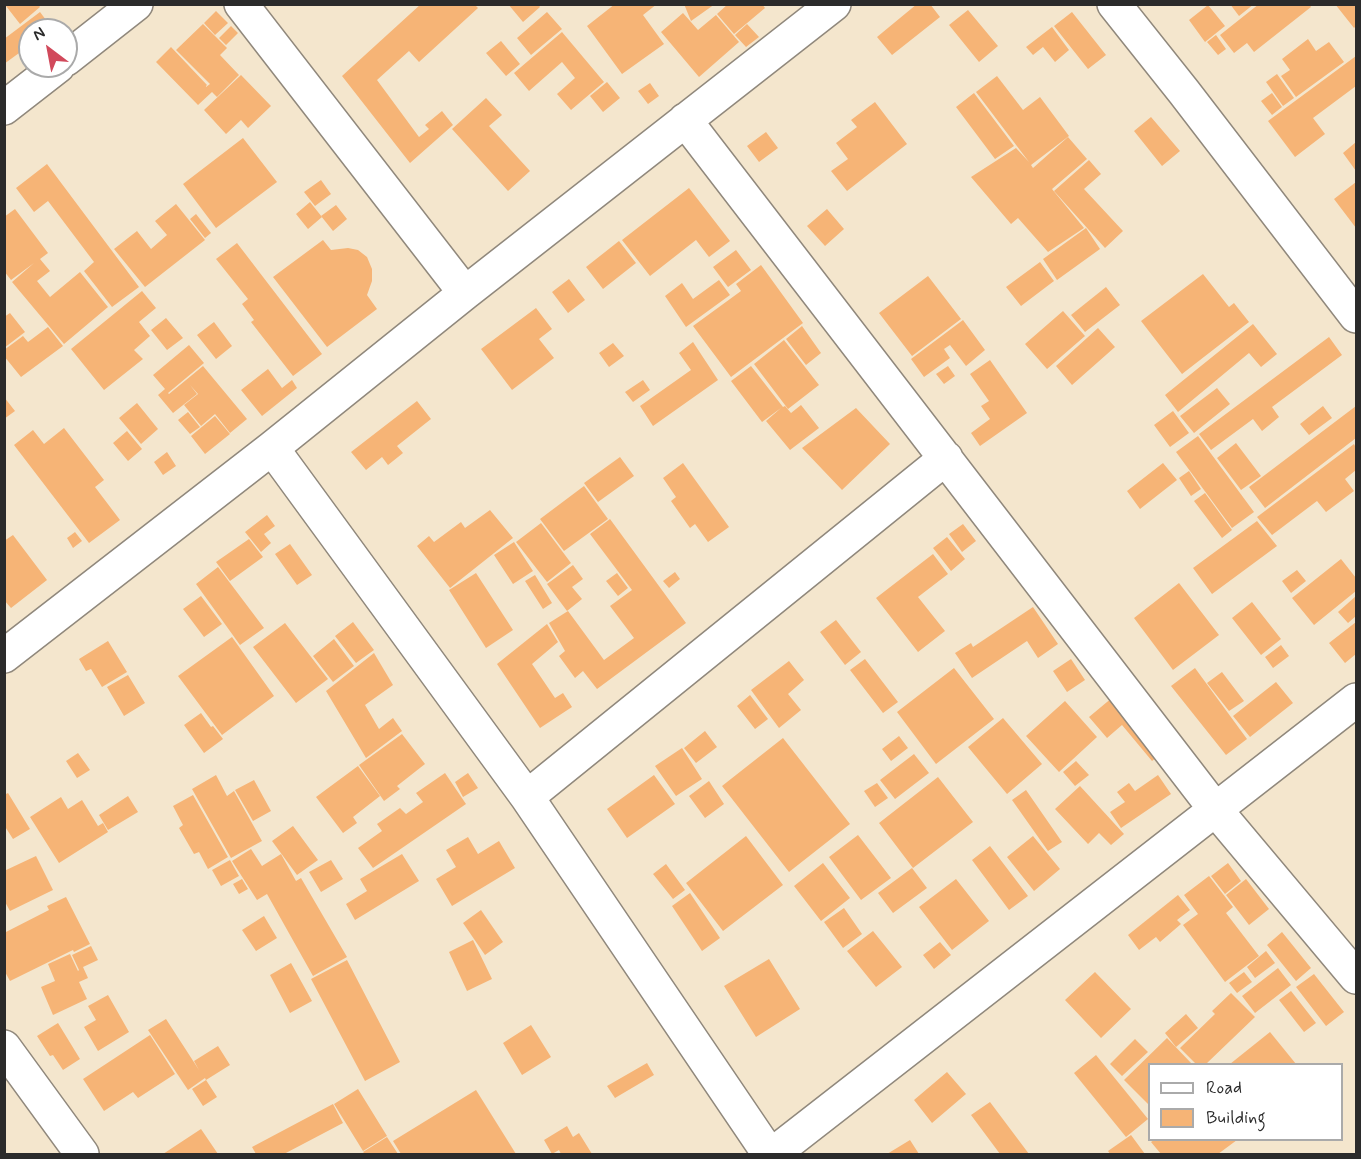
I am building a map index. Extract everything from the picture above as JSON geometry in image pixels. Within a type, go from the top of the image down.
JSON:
[{"type":"street","points":[[78,50],[136,4]]},
{"type":"street","points":[[241,4],[465,293]]},
{"type":"street","points":[[4,656],[272,448],[465,293],[834,4]]},
{"type":"street","points":[[1114,4],[1356,316]]},
{"type":"street","points":[[4,108],[43,78]]},
{"type":"street","points":[[685,120],[1215,809],[1356,977]]},
{"type":"street","points":[[272,448],[527,796],[771,1155],[1356,700]]},
{"type":"street","points":[[527,796],[946,458]]},
{"type":"street","points":[[4,1047],[82,1155]]},
{"type":"building","points":[[9,4],[38,4],[40,7],[27,18],[18,18],[18,21],[6,6]]},
{"type":"building","points":[[421,4],[474,4],[478,8],[419,62],[409,51],[377,80],[419,137],[429,129],[425,125],[442,111],[453,125],[410,163],[342,76]]},
{"type":"building","points":[[508,4],[538,4],[540,7],[523,22]]},
{"type":"building","points":[[615,4],[657,4],[643,15],[664,44],[622,74],[587,26]]},
{"type":"building","points":[[684,4],[715,4],[691,21]]},
{"type":"building","points":[[728,4],[762,4],[765,8],[734,34],[717,14]]},
{"type":"building","points":[[917,4],[930,4],[940,17],[892,55],[877,37]]},
{"type":"building","points":[[1230,4],[1254,4],[1239,16]]},
{"type":"building","points":[[1259,4],[1309,4],[1311,7],[1254,52],[1247,43],[1234,53],[1220,35]]},
{"type":"building","points":[[1335,4],[1356,4],[1356,26],[1354,28]]},
{"type":"building","points":[[1208,5],[1225,26],[1205,42],[1189,20]]},
{"type":"building","points":[[968,10],[998,46],[979,62],[949,25]]},
{"type":"building","points":[[216,11],[228,23],[215,35],[204,23]]},
{"type":"building","points":[[40,12],[44,18],[32,18]]},
{"type":"building","points":[[547,12],[562,29],[531,55],[517,38]]},
{"type":"building","points":[[1072,12],[1106,55],[1088,69],[1054,26]]},
{"type":"building","points":[[683,13],[698,30],[716,15],[739,42],[699,77],[661,32]]},
{"type":"building","points":[[203,24],[227,48],[220,55],[239,75],[217,97],[212,92],[198,105],[156,62],[171,47],[207,85],[206,87],[210,84],[176,50]]},
{"type":"building","points":[[747,24],[759,37],[746,47],[735,35]]},
{"type":"building","points":[[231,26],[238,33],[226,45],[219,38]]},
{"type":"building","points":[[1052,27],[1069,50],[1055,62],[1043,47],[1033,55],[1026,47]]},
{"type":"building","points":[[18,28],[18,54],[4,64],[4,39]]},
{"type":"building","points":[[562,32],[604,82],[571,110],[557,94],[575,78],[562,62],[529,91],[514,73]]},
{"type":"building","points":[[1216,35],[1226,49],[1218,55],[1207,42]]},
{"type":"building","points":[[1308,39],[1316,51],[1329,42],[1344,62],[1296,97],[1281,76],[1290,70],[1282,59]]},
{"type":"building","points":[[501,41],[520,64],[506,76],[486,53]]},
{"type":"building","points":[[1356,56],[1356,86],[1313,118],[1325,134],[1295,157],[1268,121]]},
{"type":"building","points":[[1277,74],[1294,98],[1283,106],[1266,82]]},
{"type":"building","points":[[241,75],[271,106],[248,128],[241,120],[226,134],[204,110]]},
{"type":"building","points":[[997,76],[1023,110],[1040,97],[1069,136],[1031,165],[1033,168],[1068,137],[1087,159],[1052,189],[1084,228],[1048,252],[1018,218],[1011,224],[971,177],[1016,148],[1029,162],[976,92]]},
{"type":"building","points":[[607,82],[620,98],[603,112],[590,96]]},
{"type":"building","points":[[650,83],[659,96],[648,104],[638,91]]},
{"type":"building","points":[[974,93],[1014,146],[995,159],[956,107]]},
{"type":"building","points":[[1272,93],[1282,107],[1272,115],[1261,101]]},
{"type":"building","points":[[486,98],[502,115],[489,126],[530,171],[508,191],[452,129]]},
{"type":"building","points":[[875,102],[907,144],[847,191],[831,171],[848,159],[836,143],[857,127],[851,120]]},
{"type":"building","points":[[1151,117],[1180,151],[1162,166],[1134,131]]},
{"type":"building","points":[[766,132],[778,148],[759,162],[747,146]]},
{"type":"building","points":[[243,138],[277,182],[216,228],[183,184]]},
{"type":"building","points":[[1356,142],[1356,171],[1343,153]]},
{"type":"building","points":[[1089,160],[1101,174],[1084,189],[1123,231],[1105,248],[1054,191]]},
{"type":"building","points":[[47,164],[139,287],[112,307],[84,271],[94,262],[48,201],[34,212],[16,188]]},
{"type":"building","points":[[321,180],[331,194],[315,206],[304,192]]},
{"type":"building","points":[[1356,182],[1356,228],[1334,199]]},
{"type":"building","points":[[689,188],[730,241],[709,257],[696,240],[650,276],[622,240]]},
{"type":"building","points":[[310,202],[322,217],[308,229],[296,214]]},
{"type":"building","points":[[176,204],[205,240],[145,287],[114,249],[137,231],[151,249],[167,235],[155,221]]},
{"type":"building","points":[[336,205],[347,219],[333,231],[321,216]]},
{"type":"building","points":[[15,209],[48,253],[40,259],[50,271],[37,281],[50,297],[80,272],[108,307],[64,344],[12,282],[34,263],[11,280],[4,271],[4,217]]},
{"type":"building","points":[[827,209],[844,229],[825,246],[807,226]]},
{"type":"building","points":[[196,214],[211,233],[205,238],[190,219]]},
{"type":"building","points":[[1086,228],[1100,249],[1057,280],[1043,259]]},
{"type":"building","points":[[323,240],[331,250],[348,248],[358,250],[367,257],[372,269],[372,281],[367,295],[377,309],[327,347],[273,277]]},
{"type":"building","points":[[619,241],[636,263],[603,289],[586,267]]},
{"type":"building","points":[[237,243],[322,354],[293,376],[251,322],[254,320],[242,304],[248,299],[216,259]]},
{"type":"building","points":[[736,250],[751,270],[728,287],[713,267]]},
{"type":"building","points":[[1040,262],[1054,281],[1021,306],[1006,287]]},
{"type":"building","points":[[761,265],[803,323],[731,377],[693,326],[741,291],[736,284]]},
{"type":"building","points":[[1203,274],[1229,307],[1234,303],[1249,322],[1182,374],[1141,321]]},
{"type":"building","points":[[928,276],[961,319],[912,356],[879,313]]},
{"type":"building","points":[[569,279],[585,300],[568,313],[552,292]]},
{"type":"building","points":[[719,280],[730,295],[686,327],[665,296],[682,283],[693,299]]},
{"type":"building","points":[[1106,287],[1120,305],[1085,332],[1071,315]]},
{"type":"building","points":[[142,291],[156,308],[139,322],[150,336],[134,350],[143,359],[104,390],[71,349]]},
{"type":"building","points":[[536,308],[552,329],[539,339],[554,358],[512,390],[481,349]]},
{"type":"building","points":[[1063,311],[1085,336],[1047,369],[1025,344]]},
{"type":"building","points":[[10,313],[25,332],[4,348],[4,317]]},
{"type":"building","points":[[166,318],[183,338],[167,350],[151,330]]},
{"type":"building","points":[[963,320],[985,350],[966,366],[950,345],[944,349],[950,358],[924,377],[911,359]]},
{"type":"building","points":[[214,322],[232,346],[216,359],[197,335]]},
{"type":"building","points":[[1253,324],[1277,354],[1261,367],[1249,353],[1178,412],[1165,395]]},
{"type":"building","points":[[802,326],[821,353],[806,365],[786,339]]},
{"type":"building","points":[[48,327],[63,346],[21,377],[4,356],[4,350],[23,336],[28,342]]},
{"type":"building","points":[[1098,328],[1115,347],[1072,385],[1056,366]]},
{"type":"building","points":[[1329,337],[1342,355],[1272,407],[1279,417],[1262,431],[1253,419],[1211,450],[1199,434]]},
{"type":"building","points":[[784,340],[819,385],[788,409],[754,364]]},
{"type":"building","points":[[693,342],[718,380],[653,426],[640,406],[691,370],[679,353]]},
{"type":"building","points":[[613,343],[624,356],[609,367],[599,353]]},
{"type":"building","points":[[189,345],[204,363],[168,393],[203,366],[247,419],[230,433],[215,414],[201,426],[184,405],[198,394],[190,385],[197,394],[173,413],[158,395],[165,389],[153,375]]},
{"type":"building","points":[[990,360],[1027,413],[980,446],[971,433],[990,419],[981,406],[989,401],[970,374]]},
{"type":"building","points":[[751,366],[783,407],[785,406],[791,413],[801,405],[819,428],[790,450],[766,421],[781,408],[762,422],[731,381]]},
{"type":"building","points":[[948,366],[955,376],[944,384],[936,374]]},
{"type":"building","points":[[268,369],[282,388],[292,380],[297,388],[262,416],[241,390]]},
{"type":"building","points":[[643,380],[650,390],[633,402],[625,392]]},
{"type":"building","points":[[1217,388],[1230,404],[1194,433],[1180,416]]},
{"type":"building","points":[[4,397],[15,411],[4,419]]},
{"type":"building","points":[[417,401],[431,419],[397,446],[403,453],[388,465],[382,457],[366,470],[351,452]]},
{"type":"building","points":[[137,403],[158,429],[141,444],[119,418]]},
{"type":"building","points":[[1323,406],[1332,418],[1309,435],[1300,424]]},
{"type":"building","points":[[1356,406],[1356,438],[1265,508],[1249,487]]},
{"type":"building","points":[[856,408],[890,444],[842,490],[802,448]]},
{"type":"building","points":[[1173,411],[1189,433],[1170,447],[1154,425]]},
{"type":"building","points":[[188,412],[200,427],[190,434],[178,420]]},
{"type":"building","points":[[215,416],[230,434],[205,454],[191,436]]},
{"type":"building","points":[[64,428],[104,480],[95,487],[120,520],[89,543],[14,445],[33,430],[44,444]]},
{"type":"building","points":[[127,431],[142,449],[128,461],[113,443]]},
{"type":"building","points":[[1198,436],[1254,512],[1232,528],[1176,452]]},
{"type":"building","points":[[1236,443],[1261,476],[1241,490],[1217,458]]},
{"type":"building","points":[[1354,444],[1356,470],[1345,479],[1354,491],[1326,512],[1317,501],[1272,535],[1257,517]]},
{"type":"building","points":[[167,452],[176,466],[163,475],[154,462]]},
{"type":"building","points":[[620,457],[634,476],[598,502],[584,483]]},
{"type":"building","points":[[683,463],[729,527],[708,542],[695,524],[690,528],[671,501],[676,497],[663,478]]},
{"type":"building","points":[[1163,463],[1177,480],[1140,509],[1127,491]]},
{"type":"building","points":[[1189,471],[1201,489],[1191,496],[1179,478]]},
{"type":"building","points":[[584,486],[608,519],[564,551],[540,519]]},
{"type":"building","points":[[1205,493],[1232,530],[1222,538],[1194,501]]},
{"type":"building","points":[[490,510],[513,538],[450,588],[417,546],[429,536],[434,542],[461,522],[465,528]]},
{"type":"building","points":[[267,515],[275,526],[264,534],[271,543],[261,552],[245,532]]},
{"type":"building","points":[[610,519],[686,623],[597,689],[583,671],[575,678],[559,656],[565,651],[549,623],[568,611],[604,660],[634,638],[610,606],[632,590],[590,534]]},
{"type":"building","points":[[1257,521],[1277,546],[1212,594],[1193,568]]},
{"type":"building","points":[[541,523],[571,563],[547,582],[516,542]]},
{"type":"building","points":[[963,524],[976,541],[962,552],[949,534]]},
{"type":"building","points":[[75,532],[82,541],[73,548],[67,538]]},
{"type":"building","points":[[13,535],[47,580],[11,608],[4,600],[4,541]]},
{"type":"building","points":[[947,537],[965,559],[951,571],[933,548]]},
{"type":"building","points":[[249,539],[263,557],[230,581],[216,562]]},
{"type":"building","points":[[514,542],[533,571],[513,584],[494,555]]},
{"type":"building","points":[[290,544],[312,575],[297,585],[275,554]]},
{"type":"building","points":[[933,554],[948,574],[918,597],[945,631],[918,652],[876,598]]},
{"type":"building","points":[[1341,559],[1356,578],[1356,591],[1314,625],[1292,598]]},
{"type":"building","points":[[573,565],[583,579],[572,587],[582,599],[567,611],[547,584]]},
{"type":"building","points":[[218,567],[264,628],[240,645],[196,584]]},
{"type":"building","points":[[1297,570],[1306,581],[1291,593],[1282,581]]},
{"type":"building","points":[[675,572],[680,579],[669,588],[663,581]]},
{"type":"building","points":[[476,573],[513,630],[486,648],[449,590]]},
{"type":"building","points":[[617,573],[628,588],[618,596],[606,581]]},
{"type":"building","points":[[535,575],[552,603],[543,609],[525,581]]},
{"type":"building","points":[[1179,583],[1219,635],[1173,670],[1134,618]]},
{"type":"building","points":[[201,596],[222,624],[204,637],[183,609]]},
{"type":"building","points":[[1356,596],[1356,616],[1348,623],[1338,612]]},
{"type":"building","points":[[1252,602],[1281,639],[1261,655],[1232,618]]},
{"type":"building","points":[[1033,607],[1058,644],[1038,658],[1027,641],[972,678],[955,653],[971,643],[973,647]]},
{"type":"building","points":[[836,620],[861,652],[845,665],[820,632]]},
{"type":"building","points":[[353,622],[374,650],[356,663],[335,636]]},
{"type":"building","points":[[1356,622],[1356,654],[1345,663],[1329,643]]},
{"type":"building","points":[[285,623],[328,679],[296,703],[253,647]]},
{"type":"building","points":[[547,624],[558,642],[532,664],[555,698],[563,693],[572,707],[540,728],[497,664]]},
{"type":"building","points":[[232,637],[274,696],[222,735],[178,676]]},
{"type":"building","points":[[334,639],[354,666],[333,682],[313,656]]},
{"type":"building","points":[[108,641],[127,672],[102,687],[91,669],[86,671],[79,659]]},
{"type":"building","points":[[1281,645],[1289,656],[1273,668],[1265,657]]},
{"type":"building","points":[[374,653],[393,685],[365,705],[379,729],[393,718],[402,731],[366,758],[326,691]]},
{"type":"building","points":[[865,659],[898,702],[883,713],[850,670]]},
{"type":"building","points":[[1071,659],[1085,680],[1067,692],[1053,671]]},
{"type":"building","points":[[789,661],[804,680],[788,694],[801,710],[779,728],[751,690]]},
{"type":"building","points":[[954,668],[994,719],[936,764],[897,712]]},
{"type":"building","points":[[1195,668],[1247,739],[1226,755],[1171,686]]},
{"type":"building","points":[[1222,672],[1244,701],[1229,711],[1207,683]]},
{"type":"building","points":[[128,675],[145,703],[124,716],[107,687]]},
{"type":"building","points":[[1276,682],[1293,703],[1250,737],[1233,716]]},
{"type":"building","points":[[1119,692],[1167,749],[1152,761],[1122,725],[1107,738],[1089,717]]},
{"type":"building","points":[[750,695],[768,719],[755,729],[737,706]]},
{"type":"building","points":[[1065,701],[1097,737],[1059,772],[1026,736]]},
{"type":"building","points":[[201,713],[223,739],[204,753],[184,725]]},
{"type":"building","points":[[1003,718],[1042,764],[1007,794],[968,747]]},
{"type":"building","points":[[705,731],[717,747],[696,763],[684,748]]},
{"type":"building","points":[[402,734],[425,764],[397,786],[400,789],[384,801],[359,765]]},
{"type":"building","points":[[899,736],[908,748],[891,761],[882,749]]},
{"type":"building","points":[[783,738],[850,824],[789,872],[722,786]]},
{"type":"building","points":[[682,748],[702,779],[676,796],[655,766]]},
{"type":"building","points":[[78,753],[90,770],[77,778],[66,761]]},
{"type":"building","points":[[914,754],[929,773],[895,799],[880,780]]},
{"type":"building","points":[[1076,761],[1089,775],[1075,786],[1063,772]]},
{"type":"building","points":[[358,766],[380,796],[353,817],[357,823],[343,833],[316,797]]},
{"type":"building","points":[[445,773],[466,804],[373,868],[358,848],[382,831],[377,824],[400,808],[406,814],[423,802],[416,793]]},
{"type":"building","points":[[468,773],[478,788],[463,797],[455,782]]},
{"type":"building","points":[[216,775],[227,796],[234,791],[262,841],[231,858],[192,789]]},
{"type":"building","points":[[654,775],[675,804],[627,838],[607,809]]},
{"type":"building","points":[[1158,775],[1171,794],[1121,828],[1110,812],[1125,802],[1117,792],[1129,783],[1135,791]]},
{"type":"building","points":[[938,777],[973,822],[913,868],[879,823]]},
{"type":"building","points":[[254,780],[271,811],[253,821],[235,790]]},
{"type":"building","points":[[709,781],[724,804],[705,818],[689,796]]},
{"type":"building","points":[[877,783],[888,798],[875,807],[864,791]]},
{"type":"building","points":[[1080,786],[1124,834],[1111,845],[1099,833],[1088,844],[1055,809]]},
{"type":"building","points":[[1026,790],[1062,842],[1048,851],[1012,800]]},
{"type":"building","points":[[8,793],[30,829],[13,839],[4,825],[4,795]]},
{"type":"building","points":[[193,795],[228,857],[208,869],[199,852],[194,854],[179,828],[183,825],[173,806]]},
{"type":"building","points":[[128,796],[138,812],[108,830],[99,815]]},
{"type":"building","points":[[61,797],[68,809],[82,800],[98,826],[103,823],[108,832],[59,863],[30,817]]},
{"type":"building","points":[[293,826],[318,860],[297,875],[272,841]]},
{"type":"building","points":[[858,835],[891,878],[861,900],[829,857]]},
{"type":"building","points":[[746,836],[783,885],[723,931],[686,883]]},
{"type":"building","points":[[1033,836],[1060,869],[1034,891],[1007,857]]},
{"type":"building","points":[[468,837],[478,854],[499,841],[515,868],[452,906],[436,879],[456,867],[446,850]]},
{"type":"building","points":[[990,846],[1028,896],[1009,910],[972,860]]},
{"type":"building","points":[[251,849],[262,866],[281,854],[296,881],[301,878],[347,957],[313,976],[267,894],[257,900],[232,861]]},
{"type":"building","points":[[402,854],[419,881],[355,920],[346,904],[367,891],[360,879]]},
{"type":"building","points":[[36,856],[53,890],[10,911],[4,900],[4,871]]},
{"type":"building","points":[[230,860],[239,876],[221,886],[212,870]]},
{"type":"building","points":[[331,860],[343,879],[321,892],[309,872]]},
{"type":"building","points":[[823,863],[850,898],[821,921],[794,886]]},
{"type":"building","points":[[1228,863],[1241,881],[1225,894],[1211,876]]},
{"type":"building","points":[[666,864],[685,890],[673,899],[653,874]]},
{"type":"building","points":[[912,868],[927,888],[893,913],[878,893]]},
{"type":"building","points":[[1209,876],[1233,907],[1226,913],[1259,956],[1225,982],[1183,925],[1198,914],[1184,895]]},
{"type":"building","points":[[242,879],[248,889],[239,894],[233,884]]},
{"type":"building","points":[[956,879],[989,921],[952,950],[919,907]]},
{"type":"building","points":[[1246,879],[1269,909],[1249,925],[1226,895]]},
{"type":"building","points":[[690,893],[720,938],[702,951],[672,906]]},
{"type":"building","points":[[1178,895],[1190,910],[1177,920],[1181,924],[1160,942],[1156,937],[1139,950],[1128,935]]},
{"type":"building","points":[[66,897],[90,944],[10,981],[4,970],[4,933],[49,910],[47,906]]},
{"type":"building","points":[[844,908],[862,934],[843,948],[824,922]]},
{"type":"building","points":[[481,910],[503,942],[485,955],[463,923]]},
{"type":"building","points":[[264,916],[277,938],[256,951],[242,930]]},
{"type":"building","points":[[873,931],[902,967],[876,987],[847,951]]},
{"type":"building","points":[[1282,932],[1311,968],[1296,981],[1267,945]]},
{"type":"building","points":[[473,940],[492,979],[467,991],[449,952]]},
{"type":"building","points":[[940,942],[951,955],[934,969],[923,955]]},
{"type":"building","points":[[91,946],[98,960],[83,967],[88,978],[79,982],[87,999],[53,1015],[41,987],[55,981],[48,964],[70,954],[78,971],[72,955]]},
{"type":"building","points":[[1266,951],[1275,963],[1255,978],[1247,967]]},
{"type":"building","points":[[769,959],[800,1009],[756,1037],[724,986]]},
{"type":"building","points":[[347,960],[400,1062],[365,1081],[311,979]]},
{"type":"building","points":[[291,963],[312,1001],[290,1013],[270,975]]},
{"type":"building","points":[[1278,968],[1291,985],[1255,1013],[1242,996]]},
{"type":"building","points":[[1095,972],[1131,1009],[1101,1038],[1065,1000]]},
{"type":"building","points":[[1244,972],[1252,982],[1237,993],[1229,983]]},
{"type":"building","points":[[1314,974],[1344,1012],[1326,1026],[1296,987]]},
{"type":"building","points":[[1291,991],[1316,1023],[1304,1032],[1279,1000]]},
{"type":"building","points":[[1231,993],[1255,1017],[1207,1063],[1195,1063],[1180,1048],[1215,1014],[1212,1011]]},
{"type":"building","points":[[108,995],[129,1032],[98,1051],[84,1027],[96,1020],[88,1006]]},
{"type":"building","points":[[1186,1014],[1198,1028],[1176,1047],[1165,1033]]},
{"type":"building","points":[[166,1019],[199,1070],[194,1061],[218,1046],[230,1065],[188,1090],[148,1030]]},
{"type":"building","points":[[58,1023],[80,1059],[63,1070],[53,1055],[50,1056],[37,1036]]},
{"type":"building","points":[[531,1025],[551,1057],[522,1075],[503,1043]]},
{"type":"building","points":[[1270,1032],[1295,1063],[1231,1063]]},
{"type":"building","points":[[150,1035],[175,1074],[138,1098],[133,1092],[104,1111],[83,1079]]},
{"type":"building","points":[[1167,1038],[1191,1063],[1148,1063],[1148,1104],[1124,1080]]},
{"type":"building","points":[[1135,1039],[1148,1052],[1122,1076],[1110,1064]]},
{"type":"building","points":[[1096,1055],[1148,1119],[1126,1137],[1074,1073]]},
{"type":"building","points":[[647,1063],[654,1075],[615,1098],[607,1086]]},
{"type":"building","points":[[947,1072],[966,1094],[932,1123],[914,1100]]},
{"type":"building","points":[[206,1080],[217,1097],[203,1106],[192,1089]]},
{"type":"building","points":[[358,1089],[387,1136],[363,1151],[334,1104]]},
{"type":"building","points":[[476,1090],[516,1154],[401,1154],[393,1141]]},
{"type":"building","points":[[990,1102],[1029,1154],[1000,1154],[971,1115]]},
{"type":"building","points":[[333,1104],[343,1123],[284,1154],[256,1154],[252,1147]]},
{"type":"building","points":[[567,1126],[573,1137],[579,1133],[592,1154],[561,1154],[559,1150],[552,1154],[544,1140]]},
{"type":"building","points":[[201,1129],[218,1154],[163,1154]]},
{"type":"building","points":[[1131,1135],[1145,1154],[1110,1154],[1108,1151]]},
{"type":"building","points":[[387,1137],[398,1154],[365,1154],[363,1152]]},
{"type":"building","points":[[910,1140],[919,1154],[887,1154]]},
{"type":"building","points":[[1236,1141],[1218,1154],[1161,1154],[1151,1142]]}]
